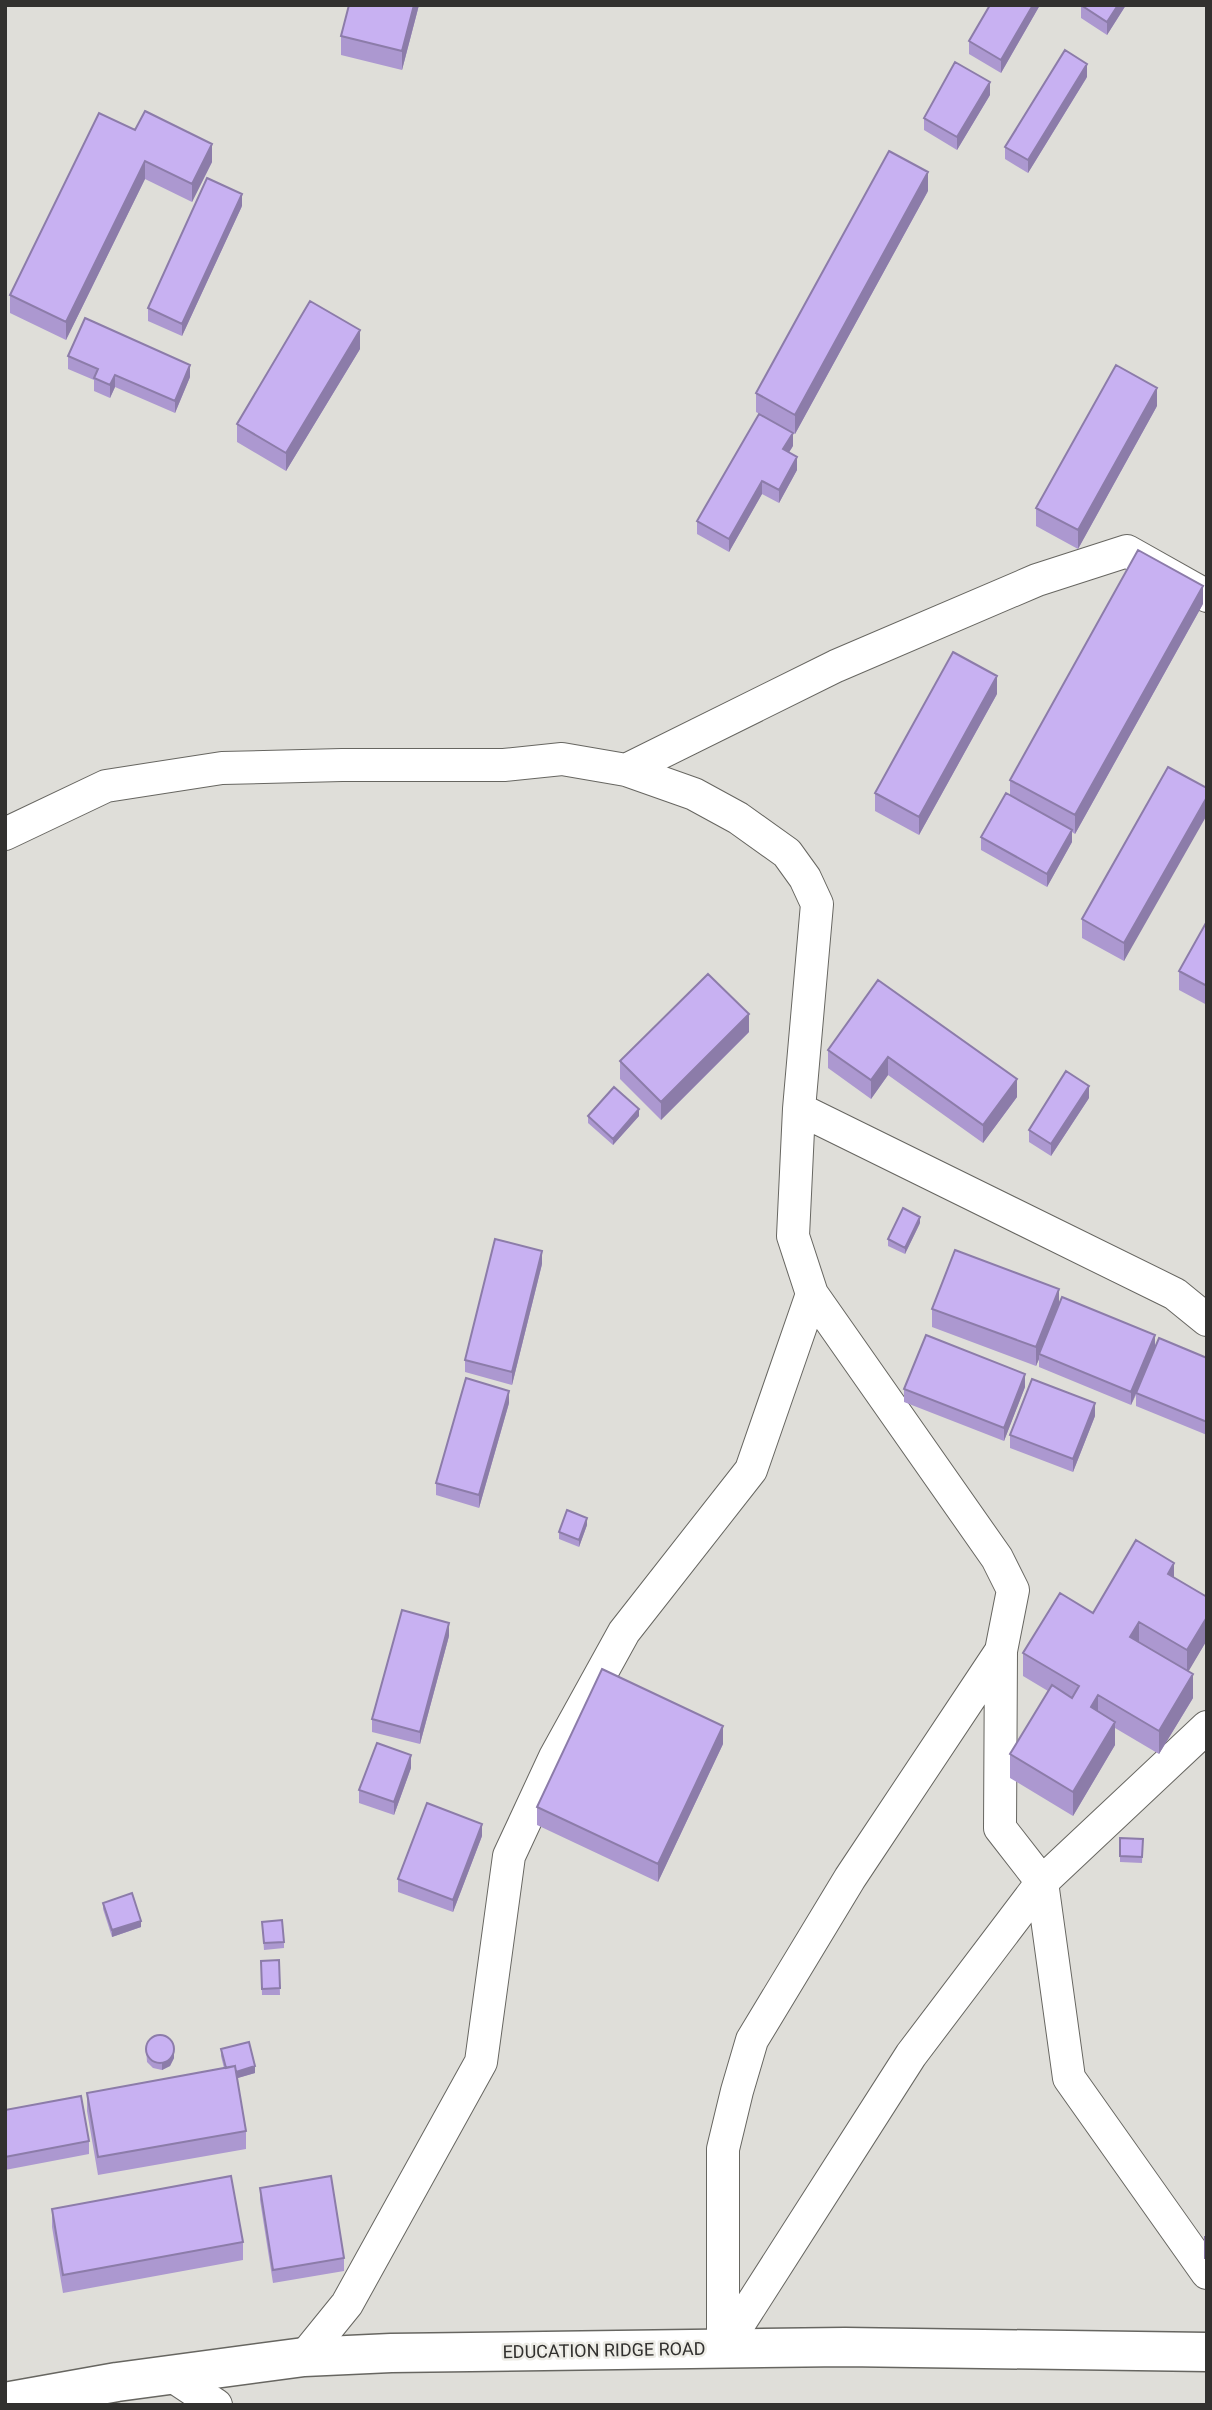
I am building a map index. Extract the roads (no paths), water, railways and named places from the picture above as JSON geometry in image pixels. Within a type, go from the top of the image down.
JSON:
[{"type":"main road","name":"EDUCATION RIDGE ROAD","points":[[5,2402],[117,2382],[304,2357],[391,2353],[845,2347],[1207,2352]]},
{"type":"street","points":[[626,770],[836,666],[1037,580],[1127,551],[1207,596]]},
{"type":"street","points":[[5,834],[106,786],[222,768],[504,765],[562,759],[626,770],[694,794],[738,818],[787,853],[805,878],[817,904],[799,1109],[793,1236],[812,1293],[997,1558],[1013,1590],[1001,1651],[1000,1828],[1042,1882],[1069,2078],[1207,2273]]},
{"type":"street","points":[[799,1109],[1175,1294],[1207,1320]]},
{"type":"street","points":[[304,2357],[347,2304],[481,2062],[509,1856],[555,1757],[624,1632],[751,1470],[812,1293]]},
{"type":"street","points":[[723,2348],[723,2149],[752,2040],[850,1878],[1001,1651]]},
{"type":"street","points":[[723,2348],[911,2055],[1042,1882],[1207,1727]]},
{"type":"street","points":[[171,2375],[216,2405]]}]
